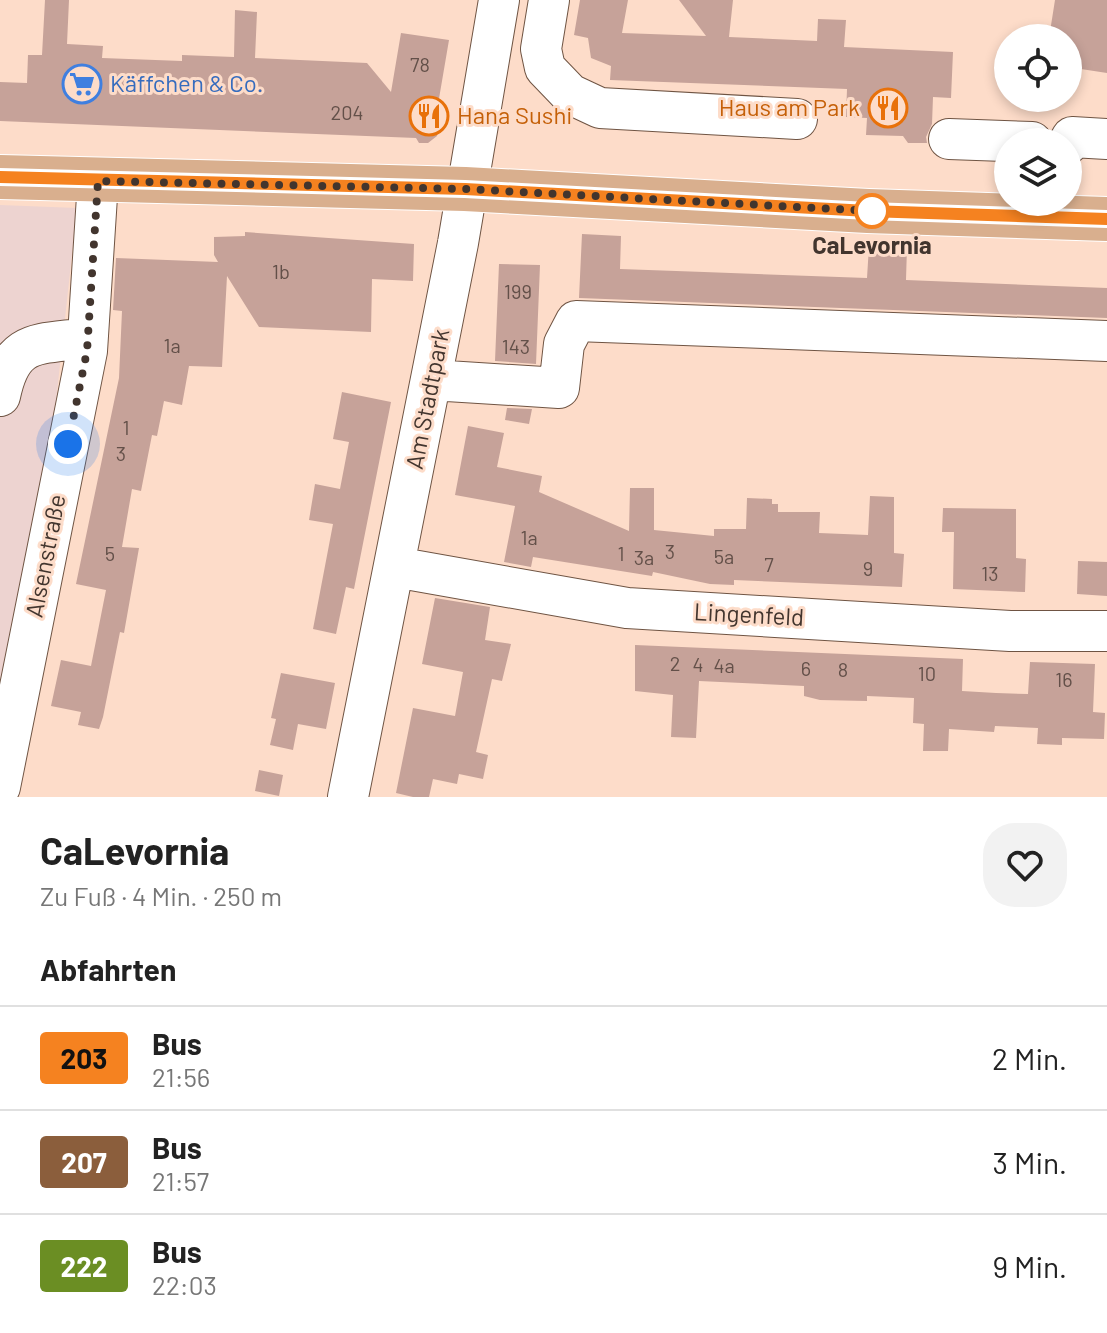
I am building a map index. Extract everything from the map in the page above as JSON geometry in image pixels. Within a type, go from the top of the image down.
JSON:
[{"type":"main road","points":[[0,177],[465,189],[868,211],[994,210]]},
{"type":"main road","points":[[1082,215],[1107,219]]},
{"type":"street","name":"Am Stadtpark","points":[[348,797],[431,380],[499,0]]},
{"type":"street","points":[[549,0],[541,49],[545,68],[570,94],[600,108],[797,119]]},
{"type":"street","points":[[949,139],[994,141]]},
{"type":"street","name":"Alsenstraße","points":[[2,766],[87,338],[98,181]]},
{"type":"street","points":[[431,380],[559,388],[564,344],[576,321],[1107,341]]},
{"type":"street","points":[[0,396],[13,358],[32,345],[87,338]]},
{"type":"street","name":"Lingenfeld","points":[[395,567],[627,608],[1010,631],[1107,631]]},
{"type":"shaded area","points":[[0,205],[77,208],[54,420],[0,709]]},
{"type":"building","points":[[45,0],[69,0],[67,44],[103,46],[102,58],[182,61],[182,55],[234,57],[235,10],[257,12],[255,58],[367,63],[391,92],[401,33],[449,40],[435,122],[439,127],[437,136],[428,143],[419,143],[416,138],[0,121],[0,82],[27,83],[28,55],[42,55]]},
{"type":"building","points":[[580,0],[628,0],[622,33],[706,36],[679,0],[733,0],[729,37],[817,41],[818,19],[846,20],[844,47],[953,52],[951,98],[933,97],[932,124],[926,137],[927,143],[908,143],[903,136],[866,135],[867,118],[846,117],[847,89],[610,80],[611,66],[591,58],[588,38],[574,35]]},
{"type":"building","points":[[1055,0],[1107,0],[1107,73],[1082,69],[1082,24],[1051,24]]},
{"type":"building","points":[[245,232],[414,244],[413,281],[372,279],[371,332],[259,327],[227,276],[222,367],[189,366],[182,405],[164,401],[157,436],[152,435],[141,491],[132,489],[122,547],[139,548],[124,633],[120,632],[103,717],[99,729],[78,725],[81,712],[51,706],[61,660],[91,666],[106,590],[76,584],[119,378],[122,311],[113,310],[116,258],[218,262],[214,255],[214,237],[245,236]]},
{"type":"building","points":[[582,234],[621,236],[620,269],[867,278],[869,246],[907,247],[906,280],[1107,288],[1107,318],[579,298]]},
{"type":"building","points":[[499,264],[540,265],[536,364],[495,361]]},
{"type":"building","points":[[342,392],[391,402],[354,589],[346,587],[336,634],[313,629],[333,524],[309,520],[315,484],[340,489],[349,442],[333,439]]},
{"type":"building","points":[[507,408],[532,409],[529,424],[505,420]]},
{"type":"building","points":[[468,426],[504,433],[497,467],[542,476],[539,492],[629,531],[630,488],[654,488],[654,530],[714,536],[714,529],[746,529],[747,498],[772,499],[772,504],[778,504],[778,512],[820,512],[819,533],[868,535],[870,496],[894,497],[894,553],[904,554],[902,587],[734,580],[734,585],[710,584],[653,572],[652,576],[533,557],[531,567],[504,562],[515,506],[455,495]]},
{"type":"building","points":[[943,508],[1016,509],[1016,558],[1026,559],[1025,592],[953,589],[954,532],[942,532]]},
{"type":"building","points":[[1078,561],[1107,562],[1107,596],[1077,594]]},
{"type":"building","points":[[435,598],[490,607],[485,640],[511,644],[502,681],[492,679],[476,752],[488,755],[483,779],[459,774],[457,784],[433,779],[429,797],[413,797],[396,793],[413,708],[455,716],[463,672],[422,664]]},
{"type":"building","points":[[635,645],[963,659],[962,691],[996,693],[1028,694],[1030,662],[1095,664],[1093,712],[1105,713],[1104,739],[1062,738],[1062,745],[1037,744],[1038,728],[995,726],[994,732],[949,729],[948,751],[923,751],[924,724],[913,723],[914,698],[867,696],[867,701],[820,700],[804,696],[804,686],[699,681],[696,738],[671,737],[673,695],[635,691]]},
{"type":"building","points":[[281,673],[335,683],[326,729],[298,724],[293,750],[270,745],[276,719],[271,718]]},
{"type":"building","points":[[259,770],[283,775],[279,796],[255,791]]},
{"type":"bus line","name":"203","points":[[0,177],[465,189],[868,211],[1107,219]]},
{"type":"place","name":"Käffchen & Co.","points":[[82,84]]},
{"type":"place","name":"Haus am Park","points":[[888,108]]},
{"type":"place","name":"Hana Sushi","points":[[429,116]]},
{"type":"place","name":"CaLevornia","points":[[872,211]]},
{"type":"route","points":[[68,444],[87,351],[98,181],[465,189],[872,211]]}]
